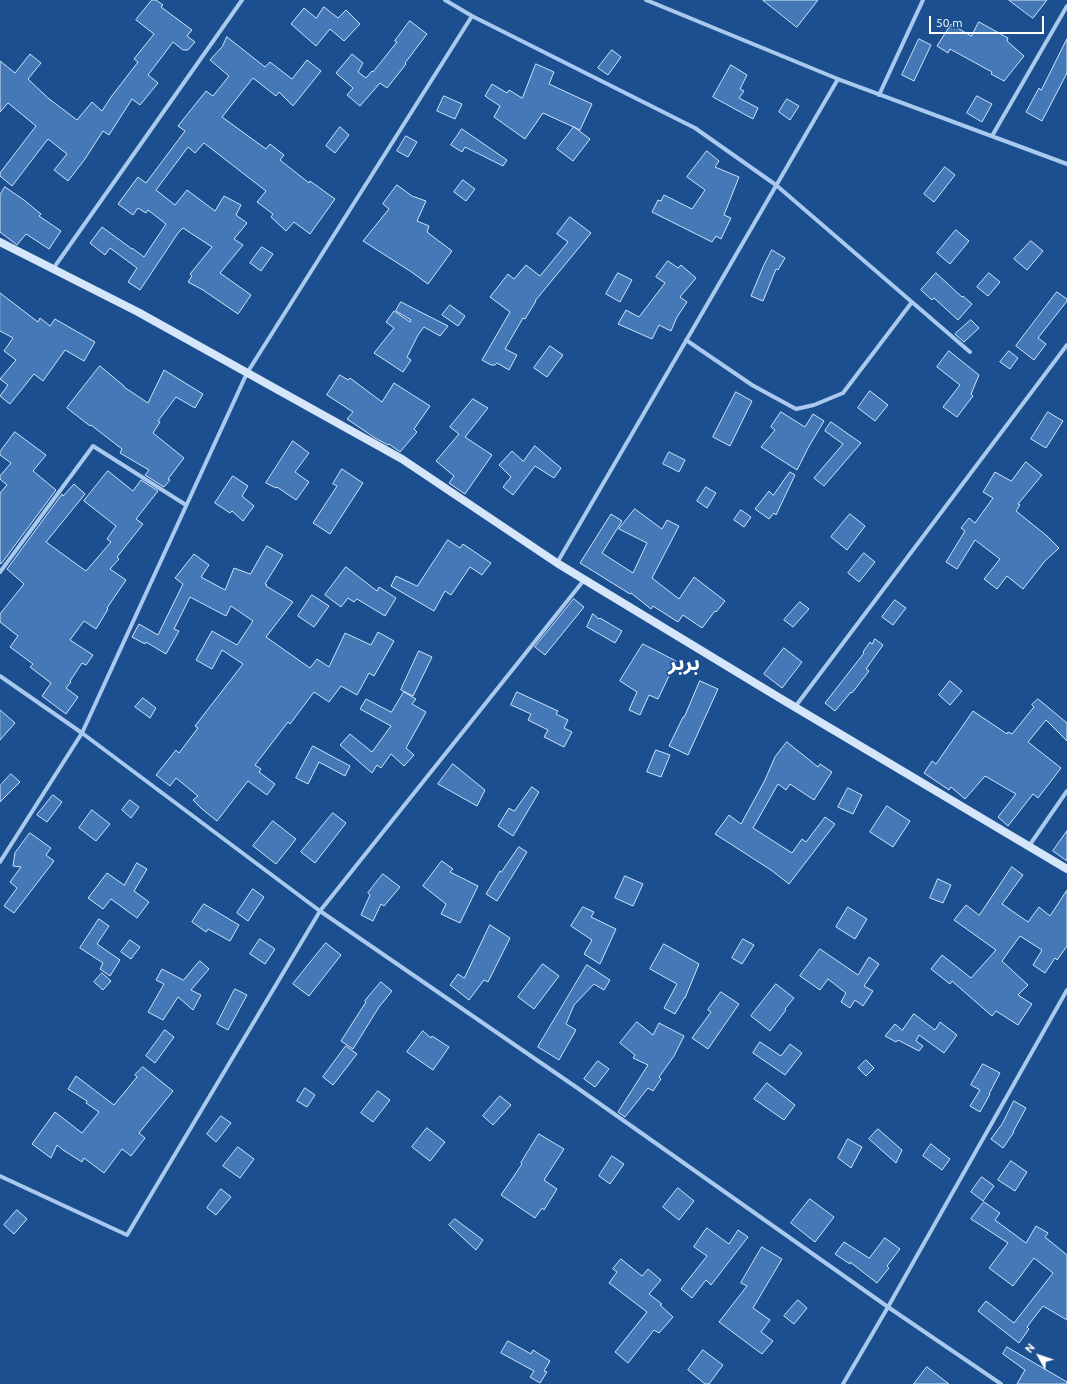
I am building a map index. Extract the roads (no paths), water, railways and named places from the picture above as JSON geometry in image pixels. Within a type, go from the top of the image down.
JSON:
[{"type":"street","points":[[53,269],[242,0]]},
{"type":"street","points":[[445,0],[472,16],[694,128],[776,185],[970,352]]},
{"type":"street","points":[[646,0],[879,95],[1067,164]]},
{"type":"street","points":[[879,95],[923,0]]},
{"type":"street","points":[[992,136],[1067,6]]},
{"type":"street","points":[[0,862],[82,733],[247,372],[472,16]]},
{"type":"street","points":[[557,563],[838,79]]},
{"type":"street","points":[[0,242],[138,312],[402,459],[557,563],[1067,869]]},
{"type":"street","points":[[686,340],[752,385],[796,409],[814,405],[844,393],[912,302]]},
{"type":"street","points":[[795,707],[1067,345]]},
{"type":"street","points":[[0,572],[93,446],[186,505]]},
{"type":"street","points":[[0,1176],[127,1235],[320,911],[584,579]]},
{"type":"street","points":[[0,676],[82,733],[320,911],[576,1087],[888,1307],[1001,1384]]},
{"type":"street","points":[[1029,846],[1067,790]]},
{"type":"street","points":[[843,1384],[1067,990]]},
{"type":"district","name":"بربر","points":[[684,663]]}]
